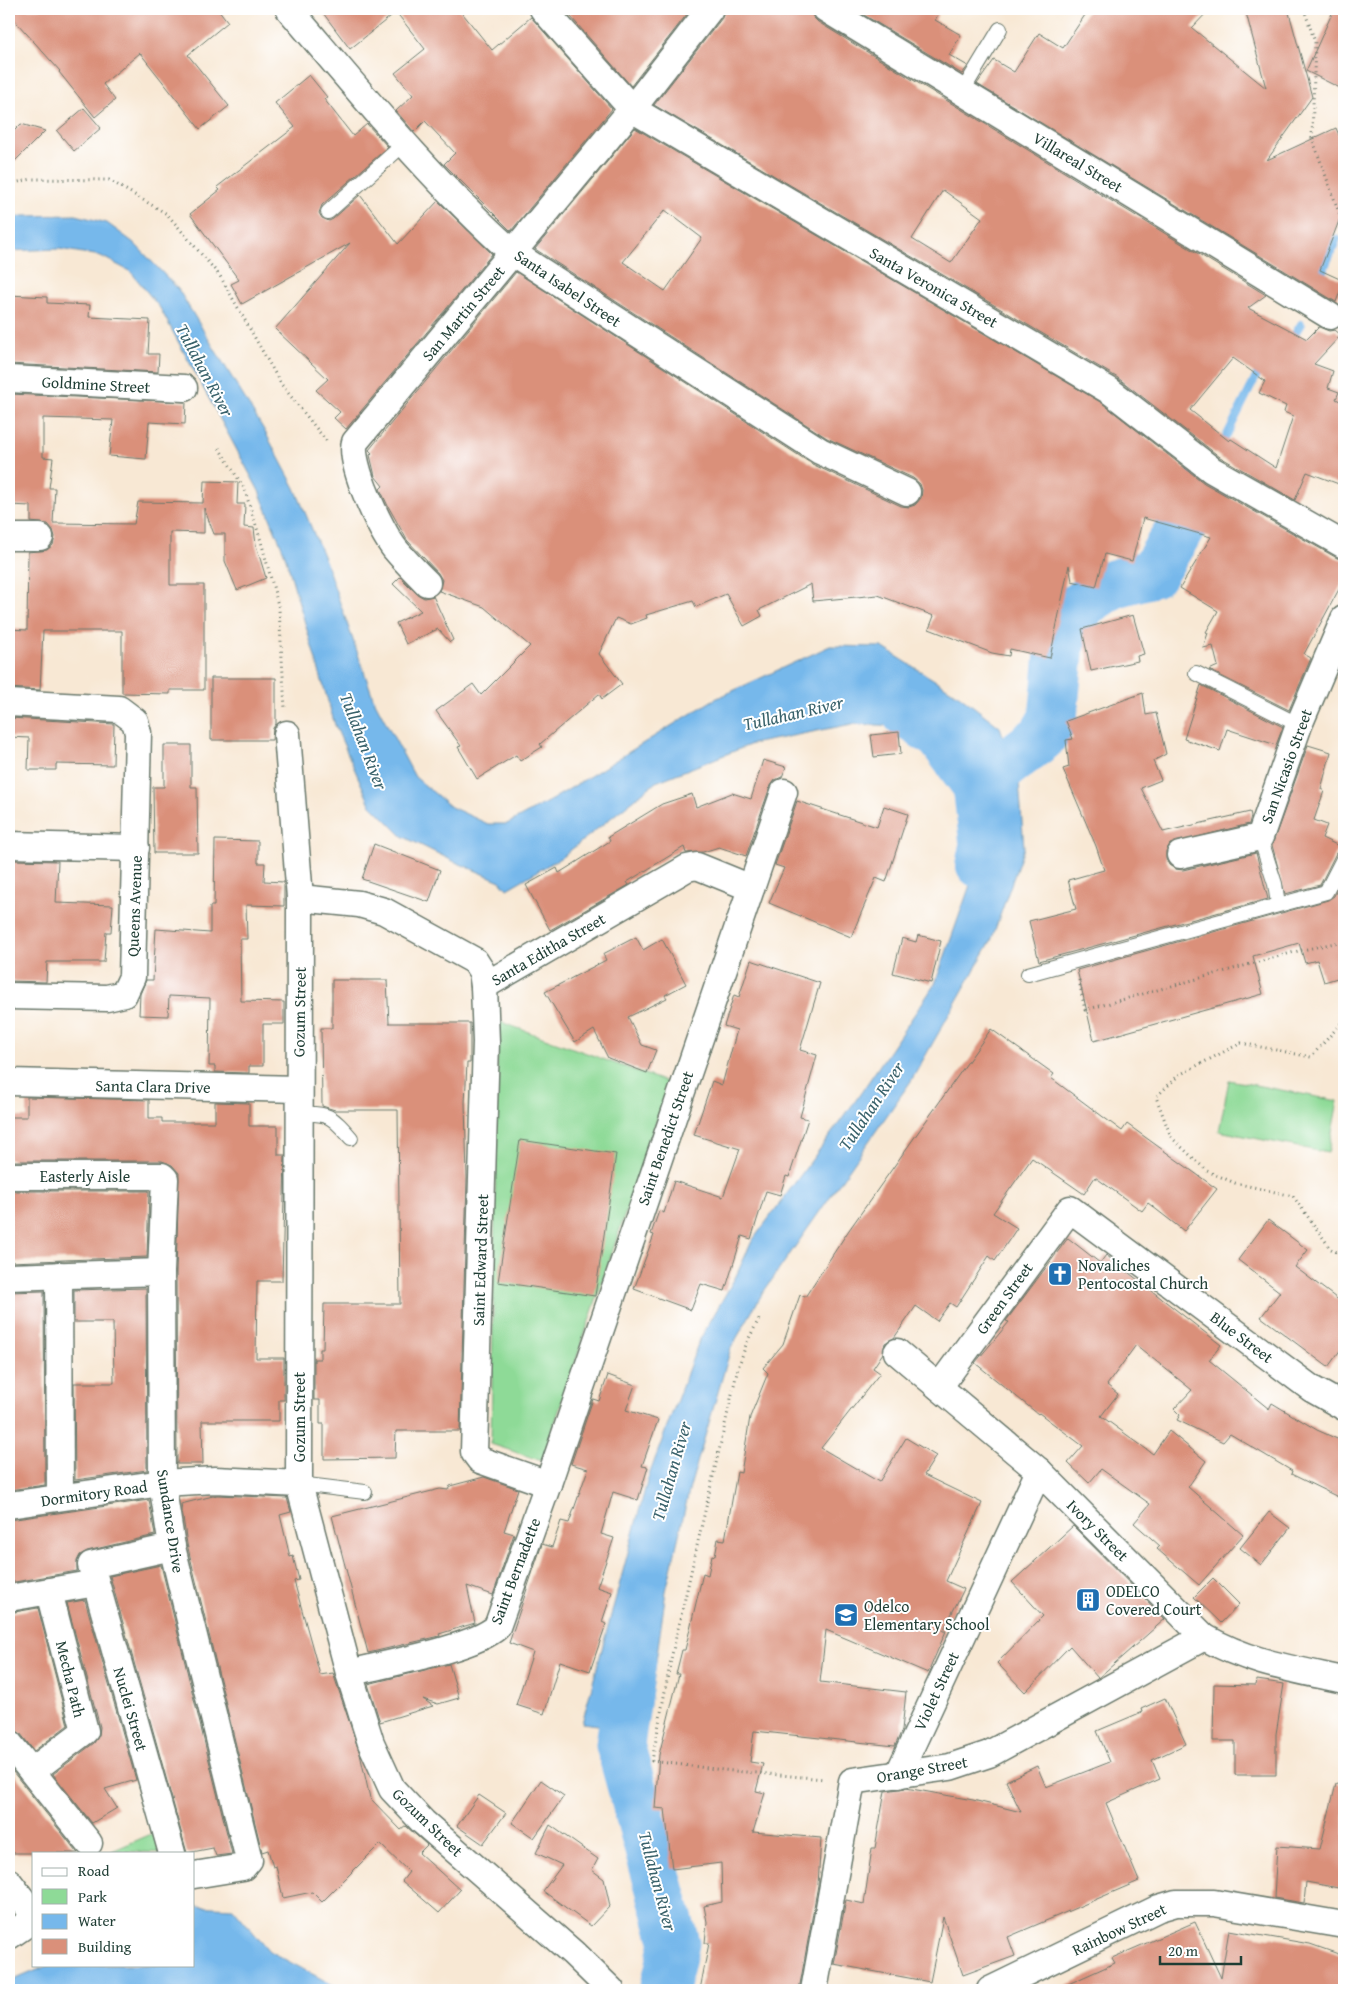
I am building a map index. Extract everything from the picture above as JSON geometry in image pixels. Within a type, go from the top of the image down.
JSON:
[{"type":"street","name":"Santa Veronica Street","points":[[543,9],[632,109],[1110,391],[1212,470],[1344,545]]},
{"type":"street","name":"San Martin Street","points":[[427,583],[394,548],[377,519],[354,460],[352,450],[355,442],[632,109],[710,9]]},
{"type":"street","name":"Villareal Street","points":[[826,9],[1330,316]]},
{"type":"street","name":"Santa Isabel Street","points":[[293,10],[405,143],[492,234],[513,253],[820,451],[907,492]]},
{"type":"street","name":"Goldmine Street","points":[[9,379],[184,388]]},
{"type":"street","points":[[9,537],[40,537]]},
{"type":"street","name":"San Nicasio Street","points":[[1180,855],[1260,837],[1299,725],[1344,619]]},
{"type":"street","name":"Queens Avenue","points":[[9,703],[119,709],[135,721],[138,733],[132,977],[124,994],[107,998],[9,996]]},
{"type":"street","name":"Gozum Street","points":[[287,734],[300,898],[298,1101],[299,1484],[349,1672],[371,1743],[392,1789],[423,1822],[610,1990]]},
{"type":"street","name":"Saint Benedict Street","points":[[548,1484],[784,792]]},
{"type":"street","points":[[9,845],[136,848]]},
{"type":"street","name":"Santa Editha Street","points":[[300,898],[359,904],[384,911],[475,961],[482,972],[484,986],[687,868],[697,866],[751,888]]},
{"type":"street","name":"Saint Edward Street","points":[[484,986],[486,1042],[474,1452],[480,1460],[548,1484]]},
{"type":"street","name":"Santa Clara Drive","points":[[9,1082],[298,1101]]},
{"type":"street","name":"Easterly Aisle","points":[[9,1176],[162,1176]]},
{"type":"street","name":"Sundance Drive","points":[[162,1176],[165,1179],[161,1272],[162,1483],[172,1547],[249,1860],[243,1867],[195,1875]]},
{"type":"street","name":"Green Street","points":[[939,1387],[1070,1209]]},
{"type":"street","name":"Blue Street","points":[[1070,1209],[1312,1389],[1344,1407]]},
{"type":"street","points":[[9,1277],[161,1272]]},
{"type":"street","points":[[59,1275],[60,1497]]},
{"type":"street","name":"Ivory Street","points":[[897,1352],[1039,1471],[1204,1637],[1230,1652],[1262,1662],[1344,1680]]},
{"type":"street","name":"Violet Street","points":[[898,1775],[1039,1471]]},
{"type":"street","name":"Dormitory Road","points":[[9,1506],[162,1483],[216,1480],[299,1484]]},
{"type":"street","name":"Saint Bernadette","points":[[349,1672],[445,1650],[490,1633],[497,1627],[548,1484]]},
{"type":"street","points":[[9,1598],[49,1592],[93,1574],[172,1547]]},
{"type":"street","name":"Nuclei Street","points":[[93,1574],[172,1852]]},
{"type":"street","name":"Mecha Path","points":[[32,1771],[85,1731],[49,1592]]},
{"type":"street","name":"Orange Street","points":[[852,1781],[950,1767],[989,1754],[1204,1637]]},
{"type":"street","points":[[9,1743],[88,1843]]},
{"type":"street","points":[[814,1990],[852,1781]]},
{"type":"street","points":[[9,1882],[32,1912]]},
{"type":"street","name":"Rainbow Street","points":[[990,1990],[1159,1908],[1176,1903],[1214,1903],[1344,1925]]},
{"type":"street","points":[[9,1936],[32,1920]]},
{"type":"lane","points":[[962,92],[1000,29]]},
{"type":"lane","points":[[328,212],[405,143]]},
{"type":"lane","points":[[1196,673],[1299,725]]},
{"type":"lane","points":[[1260,837],[1275,884],[1278,904]]},
{"type":"lane","points":[[1028,974],[1326,892],[1344,857]]},
{"type":"lane","points":[[298,1101],[316,1113],[334,1118],[350,1138]]},
{"type":"lane","points":[[299,1484],[365,1492]]},
{"type":"path","points":[[1304,9],[1315,42],[1312,138],[1344,226]]},
{"type":"path","points":[[9,184],[32,179],[109,180],[167,214],[220,276],[281,384],[346,465],[360,475]]},
{"type":"path","points":[[219,448],[244,488],[261,541],[279,609],[287,734]]},
{"type":"path","points":[[1075,960],[1085,1010],[1298,951],[1344,941]]},
{"type":"path","points":[[1344,1020],[1311,1057],[1241,1043],[1179,1074],[1156,1097],[1171,1137],[1208,1171],[1235,1183],[1293,1196],[1332,1249],[1344,1256]]},
{"type":"path","points":[[760,1319],[747,1342],[738,1368],[681,1614],[652,1761],[768,1775],[852,1781]]},
{"type":"green space","points":[[498,1021],[669,1083],[542,1461],[491,1444]]},
{"type":"green space","points":[[1229,1080],[1338,1101],[1328,1153],[1219,1131]]},
{"type":"green space","points":[[163,1829],[169,1852],[140,1852],[112,1851]]},
{"type":"water","points":[[76,215],[107,223],[134,243],[178,289],[264,430],[295,488],[326,563],[374,700],[415,777],[451,807],[488,824],[507,824],[553,799],[713,700],[830,646],[882,647],[960,696],[1000,727],[1019,782],[1024,848],[991,941],[911,1081],[762,1294],[731,1348],[690,1487],[666,1591],[646,1731],[582,1723],[648,1478],[699,1341],[736,1276],[752,1241],[856,1100],[935,984],[970,885],[979,796],[960,759],[902,726],[852,724],[752,744],[656,782],[562,857],[507,889],[500,881],[402,836],[370,804],[335,725],[284,552],[259,491],[160,308],[131,272],[101,256],[59,249],[9,251],[9,219],[22,216]]},
{"type":"water","points":[[195,1906],[233,1908],[269,1951],[333,1985],[358,1990],[9,1990],[9,1982],[47,1966],[195,1966]]},
{"type":"building","points":[[9,9],[218,9],[228,22],[188,55],[229,106],[200,129],[140,53],[103,84],[115,100],[95,117],[60,71],[9,14]]},
{"type":"building","points":[[320,9],[459,9],[492,50],[531,17],[612,109],[511,231],[444,164],[455,153],[425,121],[414,132],[396,111],[413,95],[395,73],[425,49],[396,12],[350,49]]},
{"type":"building","points":[[564,9],[691,9],[631,86]]},
{"type":"building","points":[[725,9],[811,9],[813,17],[818,22],[1266,295],[1248,308],[1307,339],[1319,327],[1329,331],[1335,330],[1341,335],[1314,364],[1333,371],[1328,388],[1339,392],[1336,399],[1344,403],[1344,486],[1307,472],[1295,500],[1220,457],[1118,378],[654,105],[722,18]],"holes":[[[943,190],[982,218],[951,263],[912,239]],[[1233,358],[1265,381],[1259,393],[1286,406],[1284,412],[1293,416],[1276,468],[1231,439],[1229,441],[1190,410]]]},
{"type":"building","points":[[854,9],[941,9],[935,20],[961,35],[949,55],[968,66],[962,74]]},
{"type":"building","points":[[1089,9],[1210,9],[1192,28],[1266,88],[1245,9],[1288,9],[1312,97],[1267,160],[1336,128],[1344,147],[1344,208],[1320,270],[1344,281],[1336,302],[977,84],[994,60],[1014,72],[1039,33],[1063,48]]},
{"type":"building","points":[[1334,9],[1344,9],[1344,90],[1306,71]]},
{"type":"building","points":[[309,75],[327,97],[324,99],[353,136],[367,124],[388,147],[322,205],[319,213],[322,218],[329,221],[333,219],[360,195],[398,244],[438,201],[492,254],[346,429],[334,418],[340,412],[316,390],[328,379],[275,329],[350,243],[242,304],[231,284],[239,280],[190,214],[220,190],[217,187],[295,127],[275,103]]},
{"type":"building","points":[[84,108],[101,128],[74,151],[57,131]]},
{"type":"building","points":[[21,124],[45,131],[9,167],[9,136]]},
{"type":"building","points":[[635,128],[1102,403],[1204,483],[1337,558],[1344,560],[1344,580],[1304,654],[1311,658],[1289,710],[1209,670],[1218,666],[1213,646],[1203,648],[1208,633],[1206,632],[1218,611],[1180,588],[1211,537],[1143,518],[1132,561],[1105,554],[1096,587],[1072,581],[1069,565],[1050,658],[1010,649],[1009,656],[992,653],[929,629],[934,616],[878,595],[813,601],[811,584],[759,610],[762,616],[744,626],[726,594],[696,607],[693,601],[646,615],[647,618],[631,624],[616,618],[599,654],[622,684],[602,699],[599,694],[540,744],[542,747],[520,761],[516,755],[477,779],[458,747],[461,746],[436,711],[473,684],[481,695],[530,646],[484,607],[439,591],[442,580],[438,573],[407,540],[388,506],[380,489],[383,486],[375,476],[370,455],[372,453],[369,450],[516,272],[812,464],[901,506],[909,507],[915,505],[921,498],[922,490],[920,484],[913,478],[827,438],[535,249]],"holes":[[[665,210],[702,238],[665,291],[623,262]]]},
{"type":"building","points":[[9,295],[47,297],[47,303],[90,305],[89,317],[150,320],[148,354],[159,354],[158,372],[9,364]]},
{"type":"building","points":[[9,394],[186,402],[185,424],[149,422],[146,459],[109,456],[113,420],[43,418],[43,457],[53,458],[49,488],[55,488],[53,523],[134,524],[138,502],[203,503],[204,481],[238,482],[237,504],[245,504],[244,527],[254,528],[256,545],[266,578],[237,590],[225,561],[225,534],[214,534],[204,508],[204,533],[170,532],[170,585],[204,585],[204,690],[170,690],[170,694],[122,693],[122,631],[43,631],[40,690],[9,688],[9,629],[27,630],[28,552],[47,550],[53,545],[55,537],[53,530],[48,524],[31,522],[31,506],[9,505]]},
{"type":"building","points":[[400,577],[417,594],[424,598],[433,596],[453,640],[450,642],[438,629],[406,644],[396,623],[421,611],[393,584]]},
{"type":"building","points":[[1133,615],[1144,654],[1137,656],[1138,661],[1091,671],[1082,629]]},
{"type":"building","points":[[211,678],[276,678],[276,724],[273,728],[272,740],[211,740]]},
{"type":"building","points":[[1201,685],[1283,727],[1276,745],[1227,729],[1220,751],[1184,739]]},
{"type":"building","points":[[1143,693],[1146,715],[1156,713],[1166,754],[1153,761],[1161,780],[1141,788],[1163,832],[1250,812],[1251,816],[1249,824],[1170,844],[1166,851],[1166,859],[1169,865],[1175,869],[1183,870],[1256,853],[1268,899],[1039,961],[1029,921],[1076,909],[1068,880],[1104,870],[1096,846],[1063,769],[1069,767],[1066,740],[1073,739],[1066,721]]},
{"type":"building","points":[[9,718],[114,724],[113,765],[56,764],[56,770],[28,770],[29,738],[9,737]]},
{"type":"building","points":[[899,732],[901,754],[874,757],[871,735]]},
{"type":"building","points":[[164,745],[191,745],[191,787],[197,787],[198,853],[154,853],[153,787],[164,787]]},
{"type":"building","points":[[1308,745],[1331,752],[1321,789],[1324,791],[1314,820],[1327,825],[1322,838],[1343,848],[1336,853],[1320,885],[1285,894],[1272,845]]},
{"type":"building","points":[[763,760],[786,767],[782,777],[775,780],[770,787],[746,856],[719,847],[703,852],[686,853],[684,847],[627,882],[629,885],[550,930],[526,885],[557,868],[559,873],[610,841],[608,837],[662,804],[692,794],[696,807],[732,793],[751,799]]},
{"type":"building","points":[[797,801],[877,827],[884,806],[908,814],[886,882],[876,878],[851,937],[769,903],[784,868],[775,865]]},
{"type":"building","points":[[215,840],[258,841],[258,863],[265,863],[264,881],[284,882],[284,906],[246,905],[247,939],[240,939],[241,1001],[284,1002],[284,1024],[263,1024],[263,1066],[249,1066],[249,1073],[215,1072],[215,1066],[209,1066],[210,998],[169,996],[168,1016],[139,1015],[140,994],[146,980],[153,980],[156,929],[210,933],[210,906],[214,906]]},
{"type":"building","points":[[374,844],[440,870],[429,902],[362,879]]},
{"type":"building","points":[[9,860],[58,861],[56,903],[113,905],[111,932],[106,932],[104,962],[47,962],[46,982],[9,981]]},
{"type":"building","points":[[1342,879],[1344,880],[1344,976],[1324,982],[1317,960],[1305,963],[1299,943],[1253,956],[1263,994],[1094,1041],[1077,970],[1328,900],[1334,896]]},
{"type":"building","points":[[918,935],[941,941],[931,983],[893,973],[902,938],[916,942]]},
{"type":"building","points":[[636,937],[643,950],[662,939],[686,984],[665,995],[667,998],[628,1017],[642,1045],[656,1050],[647,1073],[608,1058],[594,1030],[575,1042],[545,992],[606,960],[603,954]]},
{"type":"building","points":[[751,960],[820,983],[800,1050],[817,1055],[800,1117],[808,1119],[789,1177],[786,1176],[780,1195],[766,1191],[751,1239],[742,1236],[725,1291],[701,1284],[691,1310],[634,1289],[654,1235],[651,1234],[659,1211],[664,1213],[674,1181],[723,1197],[740,1149],[694,1135],[712,1081],[722,1085],[737,1030],[724,1026],[734,995],[739,997]]},
{"type":"building","points":[[332,980],[387,980],[389,1023],[470,1023],[470,1063],[467,1063],[465,1103],[467,1178],[460,1431],[396,1431],[395,1458],[324,1459],[324,1424],[320,1424],[320,1400],[314,1400],[314,1359],[320,1359],[320,1349],[323,1349],[324,1304],[400,1304],[398,1110],[335,1110],[322,1106],[321,1028],[332,1028]]},
{"type":"building","points":[[991,1029],[1054,1074],[1051,1078],[1122,1131],[1127,1124],[1217,1189],[1184,1231],[1148,1203],[1142,1211],[1095,1177],[1084,1194],[1032,1158],[993,1213],[1017,1228],[995,1261],[989,1256],[956,1307],[950,1303],[937,1321],[916,1306],[894,1338],[885,1343],[883,1353],[873,1368],[880,1373],[821,1448],[879,1482],[906,1438],[936,1456],[924,1475],[982,1503],[946,1581],[964,1589],[943,1631],[946,1631],[928,1673],[826,1630],[820,1682],[906,1692],[902,1730],[895,1746],[754,1731],[750,1762],[763,1764],[756,1791],[765,1793],[753,1832],[821,1838],[818,1885],[799,1990],[700,1990],[709,1943],[705,1943],[707,1922],[704,1906],[722,1902],[721,1863],[672,1869],[665,1809],[655,1808],[659,1755],[679,1674],[676,1674],[682,1650],[685,1650],[703,1573],[708,1575],[712,1555],[715,1556],[718,1539],[725,1540],[737,1472],[741,1473],[750,1417],[768,1373],[763,1368],[783,1344],[800,1295],[805,1297],[849,1230]]},
{"type":"building","points":[[27,1097],[149,1100],[149,1118],[162,1118],[162,1122],[215,1122],[215,1102],[249,1103],[249,1126],[278,1126],[278,1155],[285,1155],[282,1281],[257,1281],[256,1358],[284,1358],[284,1400],[279,1400],[279,1421],[202,1421],[203,1464],[177,1464],[176,1272],[179,1173],[172,1165],[162,1161],[12,1161],[12,1159],[9,1159],[9,1117],[27,1117]]},
{"type":"building","points":[[520,1140],[616,1154],[595,1296],[498,1282]]},
{"type":"building","points":[[10,1191],[149,1191],[147,1257],[9,1262]]},
{"type":"building","points":[[1268,1220],[1308,1250],[1295,1267],[1344,1304],[1344,1345],[1328,1367],[1261,1317],[1280,1292],[1238,1260]]},
{"type":"building","points":[[1068,1238],[1100,1263],[1106,1255],[1221,1345],[1209,1360],[1269,1409],[1272,1403],[1317,1430],[1344,1442],[1344,1484],[1338,1497],[1291,1474],[1292,1471],[1230,1434],[1223,1442],[1177,1420],[1180,1415],[1174,1409],[1192,1390],[1136,1345],[1107,1385],[1118,1394],[1101,1416],[1153,1454],[1169,1431],[1206,1461],[1188,1487],[1243,1535],[1199,1585],[1157,1549],[1160,1546],[1134,1523],[1150,1504],[1101,1469],[1089,1483],[1068,1463],[1083,1446],[1038,1414],[975,1363],[1009,1322],[1006,1321]]},
{"type":"building","points":[[146,1288],[147,1470],[75,1480],[74,1383],[114,1383],[113,1322],[74,1322],[74,1290]]},
{"type":"building","points":[[44,1291],[45,1485],[9,1490],[9,1292]]},
{"type":"building","points":[[608,1375],[635,1385],[626,1410],[658,1420],[642,1466],[648,1467],[638,1500],[613,1492],[601,1534],[614,1538],[597,1587],[612,1592],[602,1622],[606,1624],[590,1671],[560,1661],[544,1714],[516,1705],[533,1652],[509,1643],[542,1544],[552,1547],[561,1521],[569,1523],[588,1469],[571,1464],[593,1399],[599,1401]]},
{"type":"building","points":[[484,1477],[518,1489],[504,1531],[514,1534],[493,1595],[467,1586],[475,1623],[439,1634],[440,1636],[368,1653],[332,1516],[440,1489],[448,1490],[450,1486]]},
{"type":"building","points":[[217,1495],[287,1498],[291,1512],[280,1515],[290,1557],[293,1556],[299,1580],[294,1581],[320,1675],[333,1673],[360,1754],[370,1798],[401,1830],[406,1826],[427,1845],[419,1853],[460,1890],[439,1913],[402,1881],[409,1872],[380,1844],[322,1902],[312,1892],[283,1898],[276,1866],[273,1867],[268,1850],[262,1852],[187,1544],[181,1504]]},
{"type":"building","points":[[149,1500],[155,1535],[87,1551],[80,1555],[77,1561],[77,1571],[9,1583],[9,1520]]},
{"type":"building","points":[[1269,1512],[1290,1528],[1261,1565],[1240,1548]]},
{"type":"building","name":"ODELCO Covered Court","points":[[1073,1526],[1165,1619],[1098,1678],[1070,1646],[1025,1692],[997,1663],[1043,1616],[1012,1582]]},
{"type":"building","points":[[161,1565],[232,1854],[216,1856],[213,1848],[187,1852],[110,1576]]},
{"type":"building","points":[[1213,1578],[1239,1604],[1221,1623],[1194,1597]]},
{"type":"building","points":[[85,1600],[136,1780],[105,1789],[117,1808],[92,1823],[53,1774],[94,1743],[99,1735],[100,1727],[67,1603]]},
{"type":"building","points":[[38,1608],[68,1725],[34,1751],[20,1733],[9,1728],[9,1613]]},
{"type":"building","points":[[449,1664],[459,1698],[438,1704],[423,1699],[433,1706],[380,1722],[368,1684]]},
{"type":"building","points":[[1257,1680],[1284,1684],[1276,1734],[1276,1775],[1235,1775],[1235,1741],[1213,1741],[1214,1684],[1256,1685]]},
{"type":"building","points":[[1165,1698],[1186,1744],[1152,1760],[1160,1779],[1106,1803],[1139,1881],[1008,1937],[1015,1956],[963,1975],[943,1917],[930,1982],[834,1964],[846,1900],[864,1904],[872,1848],[875,1848],[885,1791],[906,1788],[973,1800],[1021,1812],[1006,1781],[1037,1766],[1046,1787],[1110,1762],[1097,1731],[1142,1712],[1141,1709]]},
{"type":"building","points":[[9,1767],[77,1852],[9,1853]]},
{"type":"building","points":[[541,1780],[564,1796],[534,1838],[512,1823]]},
{"type":"building","points":[[1336,1784],[1344,1785],[1344,1889],[1306,1882],[1304,1903],[1274,1898],[1277,1846],[1320,1849]]},
{"type":"building","points":[[479,1795],[506,1813],[483,1844],[457,1826]]},
{"type":"building","points":[[550,1825],[598,1859],[592,1870],[604,1879],[610,1906],[591,1926],[543,1891],[562,1865],[536,1853]]},
{"type":"building","points":[[1195,1922],[1221,1978],[1229,1930],[1310,1944],[1344,1956],[1344,1990],[1055,1990],[1115,1963],[1112,1958]]},
{"type":"waterway","points":[[1315,290],[1337,239]]},
{"type":"waterway","points":[[1291,340],[1301,324]]},
{"type":"waterway","points":[[1226,437],[1261,367]]},
{"type":"waterway","points":[[977,786],[1042,737],[1053,718],[1060,643],[1082,604],[1113,584],[1153,573],[1206,486]]},
{"type":"waterway","name":"Tullahan River","points":[[906,713],[940,736],[977,786],[984,844],[980,864]]},
{"type":"waterway","name":"Tullahan River","points":[[632,1661],[620,1745],[675,1943],[664,1990]]},
{"type":"place","name":"Novaliches Pentocostal Church","points":[[1060,1274]]},
{"type":"place","name":"ODELCO Covered Court","points":[[1088,1600]]},
{"type":"place","name":"Odelco Elementary School","points":[[846,1615]]}]
